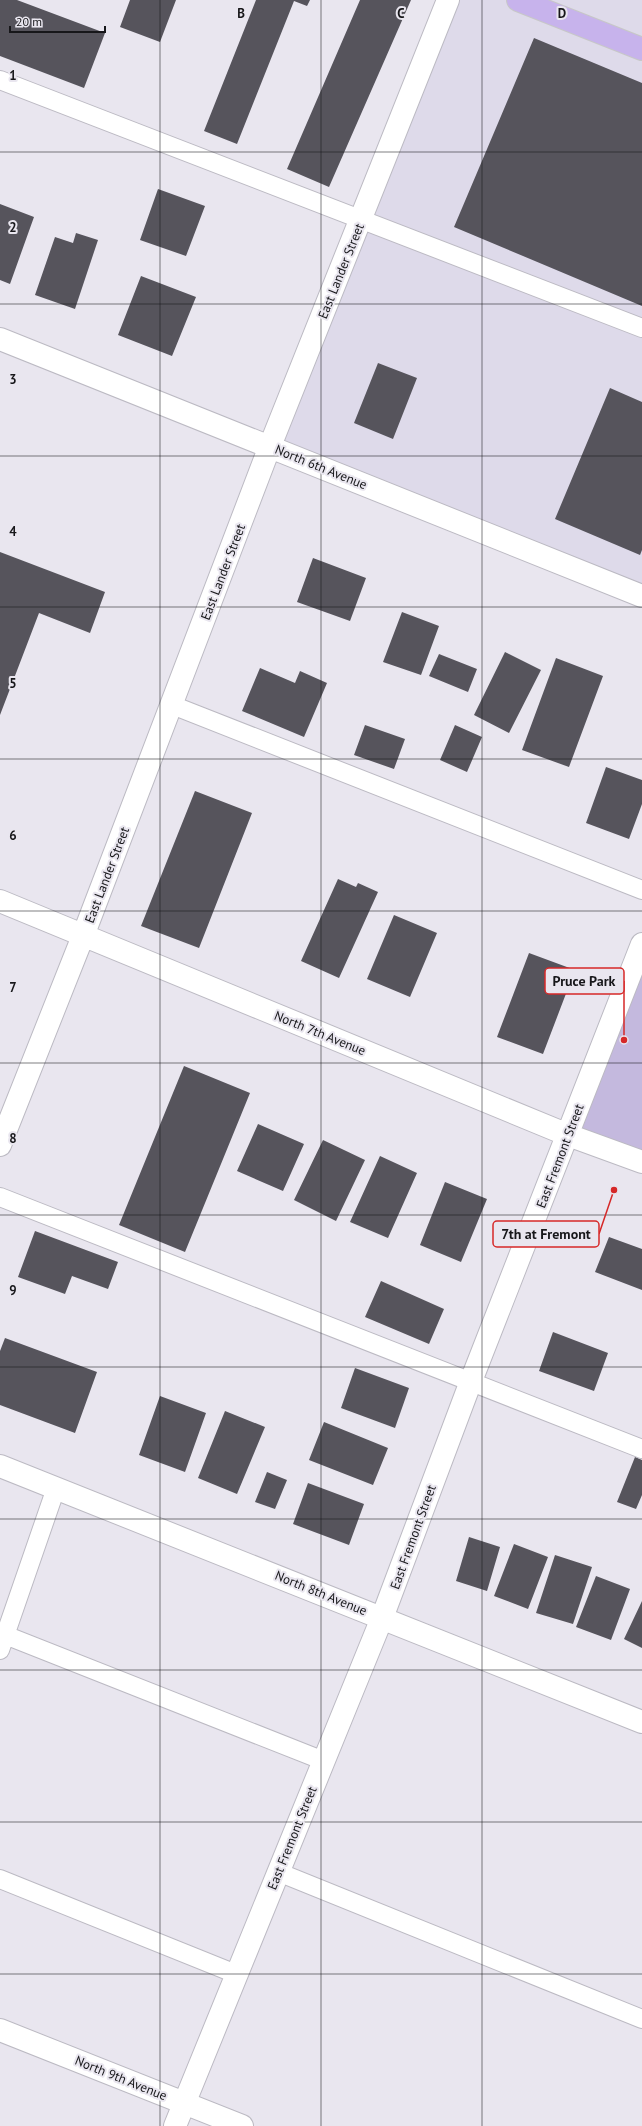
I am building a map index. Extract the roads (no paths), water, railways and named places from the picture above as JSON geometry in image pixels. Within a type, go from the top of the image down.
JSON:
[{"type":"main road","points":[[518,0],[642,49]]},
{"type":"street","name":"East Lander Street","points":[[0,1145],[84,936],[270,446],[362,219],[448,0]]},
{"type":"street","name":"North 6th Avenue","points":[[0,339],[642,596]]},
{"type":"street","name":"North 7th Avenue","points":[[0,901],[568,1136],[642,1162]]},
{"type":"street","name":"East Fremont Street","points":[[175,2126],[183,2103],[382,1618],[471,1381],[642,944]]},
{"type":"street","name":"North 8th Avenue","points":[[0,1466],[642,1722]]},
{"type":"street","name":"North 9th Avenue","points":[[0,2030],[242,2126]]},
{"type":"lane","points":[[0,80],[642,328]]},
{"type":"lane","points":[[172,705],[642,890]]},
{"type":"lane","points":[[0,1197],[642,1449]]},
{"type":"lane","points":[[56,1488],[3,1643],[324,1761]]},
{"type":"lane","points":[[278,1872],[642,2019]]},
{"type":"lane","points":[[0,1879],[236,1974]]},
{"type":"place","name":"Pruce Park","points":[[624,1040]]},
{"type":"place","name":"7th at Fremont","points":[[614,1190]]}]
